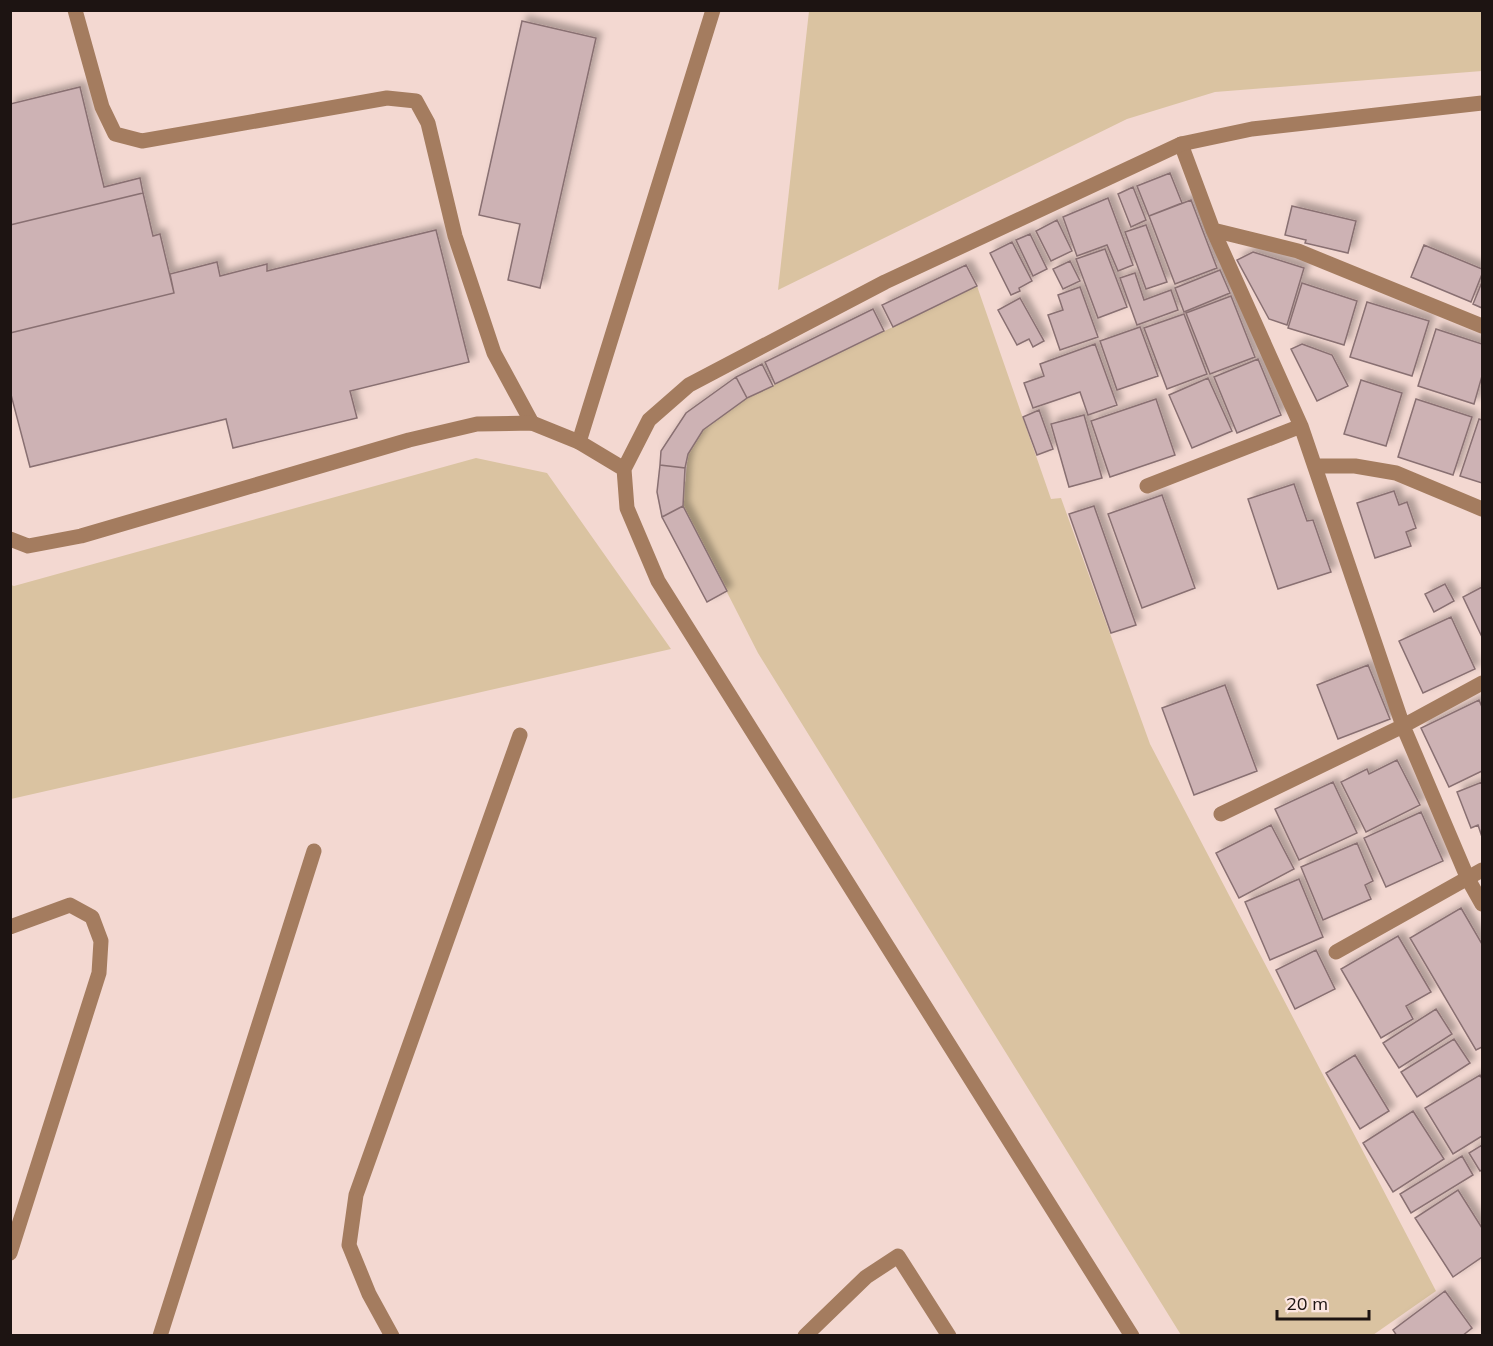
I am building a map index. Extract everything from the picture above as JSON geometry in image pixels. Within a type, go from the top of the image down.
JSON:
[{"type":"street","points":[[75,10],[102,107],[115,134],[142,141],[387,98],[417,101],[428,123],[455,236],[494,353],[532,423]]},
{"type":"street","points":[[579,442],[713,10]]},
{"type":"street","points":[[1132,1335],[658,581],[627,508],[624,469],[649,420],[689,385],[885,282],[1181,144],[1252,129],[1482,103]]},
{"type":"street","points":[[1181,144],[1213,231],[1301,426],[1403,726],[1468,879],[1482,904]]},
{"type":"street","points":[[1213,231],[1298,251],[1482,326]]},
{"type":"street","points":[[10,539],[28,546],[81,536],[409,440],[477,424],[532,423],[579,442],[624,469]]},
{"type":"street","points":[[1147,486],[1301,426]]},
{"type":"street","points":[[1315,466],[1355,466],[1396,473],[1482,509]]},
{"type":"street","points":[[1221,814],[1403,726],[1482,683]]},
{"type":"street","points":[[392,1335],[369,1294],[349,1245],[356,1195],[520,735]]},
{"type":"street","points":[[159,1335],[314,851]]},
{"type":"street","points":[[1336,952],[1482,870]]},
{"type":"street","points":[[10,927],[70,905],[92,917],[101,941],[99,973],[10,1252]]},
{"type":"street","points":[[806,1335],[866,1277],[898,1256],[949,1335]]},
{"type":"shaded area","points":[[809,11],[1482,11],[1482,71],[1215,92],[1127,119],[778,290]]},
{"type":"shaded area","points":[[977,286],[1051,499],[1061,498],[1150,744],[1436,1291],[1373,1335],[1181,1335],[758,653],[683,506],[688,454],[703,430],[747,398]]},
{"type":"shaded area","points":[[476,458],[547,473],[671,649],[11,799],[11,585]]},
{"type":"building","points":[[522,21],[596,38],[540,288],[508,280],[520,224],[479,215]]},
{"type":"building","points":[[80,87],[104,187],[140,178],[143,193],[10,225],[10,104]]},
{"type":"building","points":[[1170,173],[1182,203],[1149,216],[1137,186]]},
{"type":"building","points":[[1133,187],[1146,220],[1131,227],[1118,194]]},
{"type":"building","points":[[143,193],[153,236],[160,234],[174,293],[10,333],[10,225]]},
{"type":"building","points":[[1108,198],[1133,265],[1118,271],[1107,245],[1077,256],[1063,217]]},
{"type":"building","points":[[1191,200],[1217,268],[1175,284],[1149,216]]},
{"type":"building","points":[[1292,206],[1356,221],[1348,253],[1305,243],[1306,240],[1285,235]]},
{"type":"building","points":[[1057,220],[1072,251],[1051,261],[1036,231]]},
{"type":"building","points":[[1146,225],[1167,282],[1146,289],[1125,232]]},
{"type":"building","points":[[436,230],[469,362],[350,391],[357,418],[233,448],[226,419],[30,467],[10,391],[10,333],[174,293],[170,274],[217,262],[220,276],[267,264],[267,271]]},
{"type":"building","points":[[1030,234],[1047,269],[1033,276],[1016,240]]},
{"type":"building","points":[[1012,242],[1032,281],[1011,295],[990,253]]},
{"type":"building","points":[[1424,245],[1482,269],[1471,302],[1411,277]]},
{"type":"building","points":[[1105,249],[1127,307],[1098,318],[1076,259]]},
{"type":"building","points":[[1253,252],[1304,268],[1287,325],[1269,319],[1237,260]]},
{"type":"building","points":[[1070,261],[1080,281],[1063,289],[1053,269]]},
{"type":"building","points":[[966,265],[977,286],[893,327],[882,305]]},
{"type":"building","points":[[1220,270],[1230,293],[1184,312],[1175,288]]},
{"type":"building","points":[[1135,273],[1144,300],[1171,290],[1178,310],[1137,325],[1120,278]]},
{"type":"building","points":[[1482,282],[1482,308],[1473,304]]},
{"type":"building","points":[[1302,283],[1357,301],[1344,345],[1288,328]]},
{"type":"building","points":[[1080,287],[1098,337],[1060,350],[1048,315],[1063,310],[1058,295]]},
{"type":"building","points":[[1231,296],[1255,357],[1210,374],[1186,313]]},
{"type":"building","points":[[1020,298],[1044,341],[1033,347],[1029,339],[1017,345],[998,310]]},
{"type":"building","points":[[1367,302],[1429,321],[1412,376],[1350,357]]},
{"type":"building","points":[[873,309],[884,331],[775,384],[765,362]]},
{"type":"building","points":[[1184,314],[1207,374],[1167,389],[1144,328]]},
{"type":"building","points":[[1140,327],[1158,376],[1117,390],[1100,341]]},
{"type":"building","points":[[1436,329],[1482,344],[1482,376],[1474,404],[1418,386]]},
{"type":"building","points":[[1095,344],[1117,405],[1088,415],[1080,392],[1033,408],[1024,383],[1044,376],[1040,364]]},
{"type":"building","points":[[1302,344],[1332,355],[1348,386],[1317,401],[1291,349]]},
{"type":"building","points":[[1258,359],[1281,415],[1237,433],[1214,377]]},
{"type":"building","points":[[762,364],[773,386],[747,398],[736,377]]},
{"type":"building","points":[[736,377],[747,398],[703,430],[688,454],[685,468],[660,465],[661,451],[686,413]]},
{"type":"building","points":[[1208,378],[1232,431],[1192,448],[1169,395]]},
{"type":"building","points":[[1361,380],[1402,393],[1386,446],[1344,434]]},
{"type":"building","points":[[1156,399],[1175,455],[1110,477],[1091,421]]},
{"type":"building","points":[[1416,399],[1472,417],[1453,475],[1398,457]]},
{"type":"building","points":[[1039,410],[1053,449],[1037,455],[1023,417]]},
{"type":"building","points":[[1084,415],[1102,478],[1069,487],[1051,424]]},
{"type":"building","points":[[1479,419],[1482,420],[1482,483],[1460,476]]},
{"type":"building","points":[[660,465],[685,468],[683,506],[662,517],[657,492]]},
{"type":"building","points":[[1294,484],[1307,521],[1313,520],[1331,572],[1278,589],[1248,499]]},
{"type":"building","points":[[1394,491],[1399,505],[1407,502],[1416,528],[1406,532],[1411,546],[1375,558],[1357,503]]},
{"type":"building","points":[[1162,495],[1195,588],[1142,608],[1108,514]]},
{"type":"building","points":[[683,506],[727,591],[707,602],[662,517]]},
{"type":"building","points":[[1094,506],[1136,625],[1111,633],[1069,514]]},
{"type":"building","points":[[1445,584],[1454,601],[1434,612],[1425,594]]},
{"type":"building","points":[[1482,587],[1482,637],[1463,597]]},
{"type":"building","points":[[1451,617],[1475,669],[1423,693],[1399,641]]},
{"type":"building","points":[[1368,665],[1390,719],[1338,739],[1317,685]]},
{"type":"building","points":[[1225,685],[1257,771],[1194,795],[1162,708]]},
{"type":"building","points":[[1479,700],[1482,707],[1482,771],[1449,787],[1421,728]]},
{"type":"building","points":[[1397,760],[1420,805],[1366,832],[1341,782],[1367,769],[1369,774]]},
{"type":"building","points":[[1333,782],[1357,833],[1299,860],[1275,809]]},
{"type":"building","points":[[1482,782],[1482,837],[1478,825],[1471,828],[1457,792]]},
{"type":"building","points":[[1421,812],[1443,861],[1386,887],[1364,838]]},
{"type":"building","points":[[1271,825],[1294,869],[1239,898],[1216,853]]},
{"type":"building","points":[[1357,843],[1373,881],[1365,885],[1371,899],[1323,920],[1301,867]]},
{"type":"building","points":[[1299,879],[1323,937],[1270,960],[1245,902]]},
{"type":"building","points":[[1461,908],[1482,944],[1482,1047],[1476,1050],[1410,938]]},
{"type":"building","points":[[1398,936],[1431,992],[1406,1006],[1413,1019],[1381,1038],[1341,969]]},
{"type":"building","points":[[1316,950],[1335,989],[1295,1009],[1276,970]]},
{"type":"building","points":[[1436,1009],[1452,1034],[1399,1068],[1383,1043]]},
{"type":"building","points":[[1454,1039],[1470,1063],[1417,1097],[1401,1072]]},
{"type":"building","points":[[1355,1055],[1389,1111],[1360,1129],[1326,1073]]},
{"type":"building","points":[[1480,1075],[1482,1079],[1482,1136],[1453,1154],[1425,1108]]},
{"type":"building","points":[[1413,1111],[1444,1159],[1393,1192],[1363,1143]]},
{"type":"building","points":[[1482,1145],[1482,1170],[1480,1171],[1469,1153]]},
{"type":"building","points":[[1462,1156],[1473,1175],[1411,1213],[1400,1194]]},
{"type":"building","points":[[1458,1190],[1482,1228],[1482,1257],[1453,1277],[1415,1218]]},
{"type":"building","points":[[1445,1291],[1472,1328],[1462,1336],[1397,1336],[1393,1330]]}]
